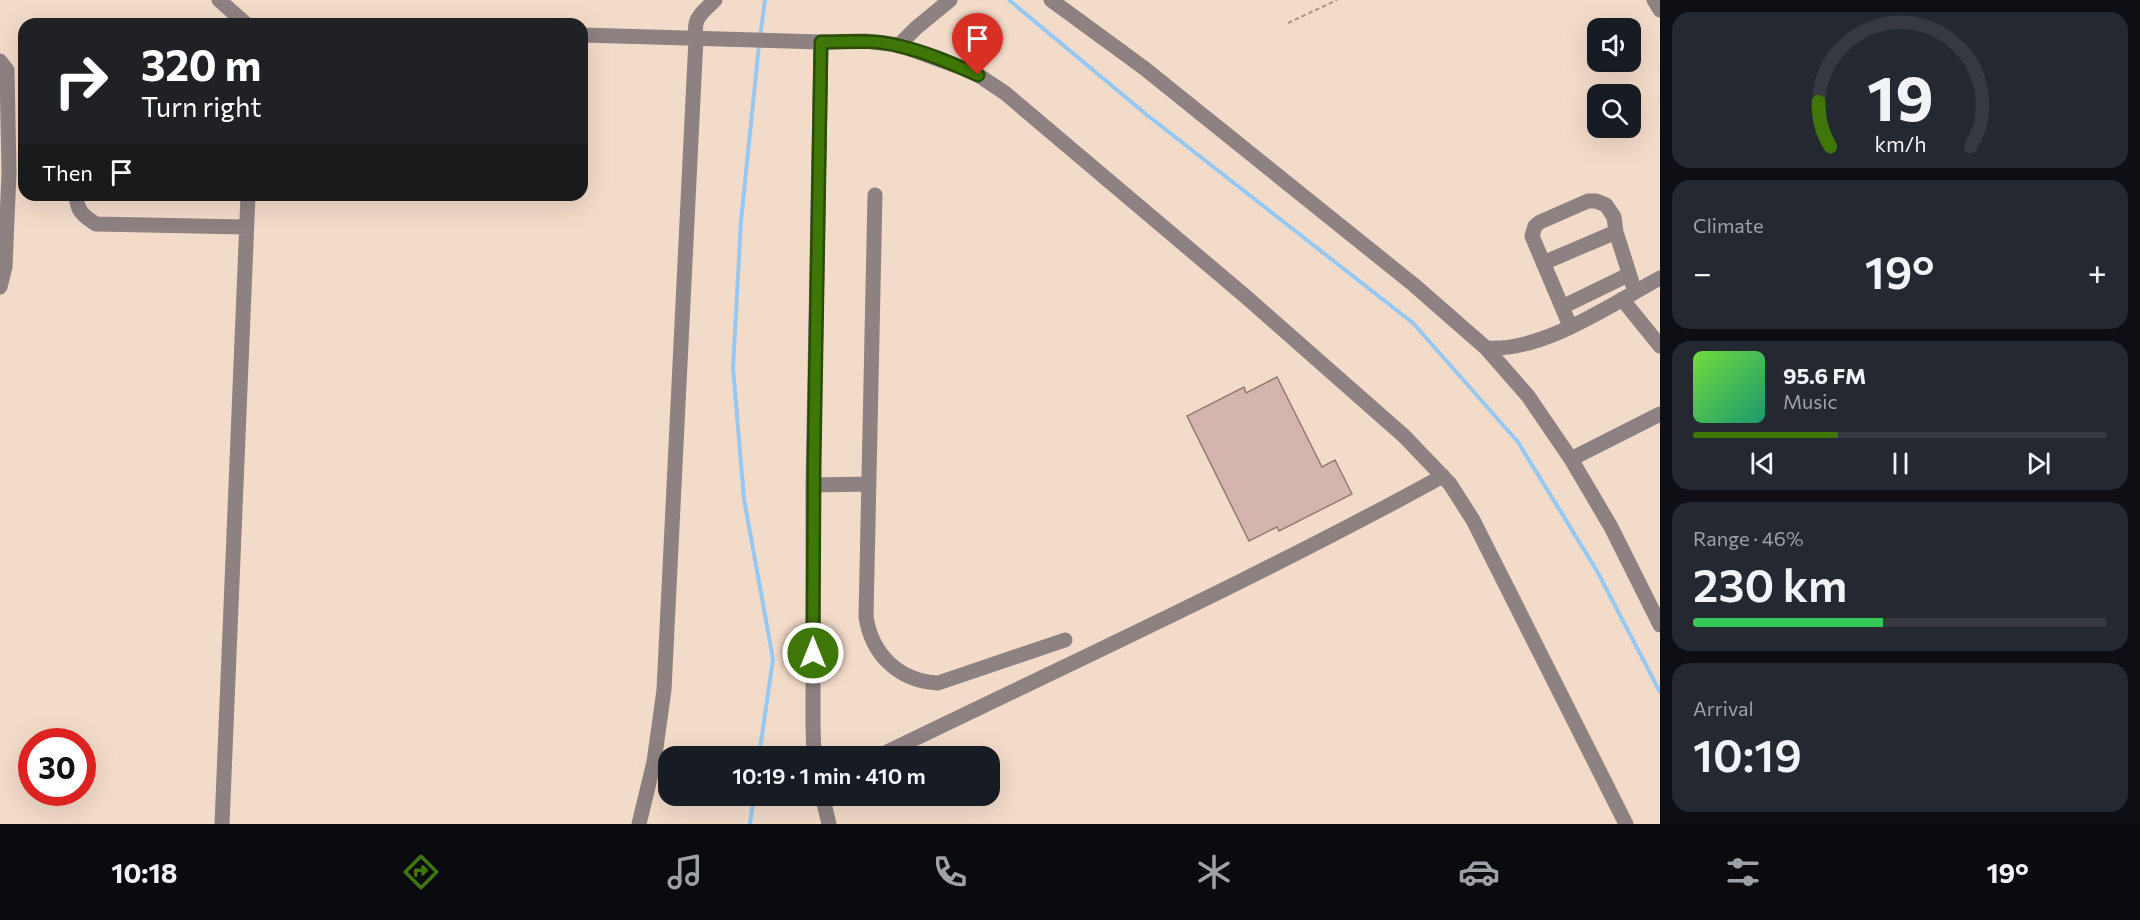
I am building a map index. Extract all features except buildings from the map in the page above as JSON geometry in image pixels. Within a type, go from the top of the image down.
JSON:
[{"type":"street","points":[[219,0],[239,18]]},
{"type":"street","points":[[639,824],[654,762],[664,690],[695,26],[697,19],[716,0]]},
{"type":"street","points":[[899,45],[950,0]]},
{"type":"street","points":[[1051,0],[1144,68],[1414,285],[1485,348],[1528,396],[1570,459],[1611,527],[1660,625]]},
{"type":"street","points":[[1654,0],[1660,10]]},
{"type":"street","points":[[588,34],[821,42],[866,41],[899,45],[978,75],[1005,93],[1254,304],[1404,436],[1443,476],[1473,520],[1626,824]]},
{"type":"street","points":[[814,746],[813,485],[821,42]]},
{"type":"street","points":[[0,61],[7,70],[9,173],[5,267],[0,287]]},
{"type":"street","points":[[875,195],[866,617],[872,639],[892,666],[918,681],[938,683],[1065,640]]},
{"type":"street","points":[[76,201],[81,214],[96,224],[246,227]]},
{"type":"street","points":[[222,824],[248,201]]},
{"type":"street","points":[[1570,326],[1532,236],[1535,226],[1540,222],[1588,201],[1596,201],[1610,209],[1614,217],[1628,274],[1628,295],[1660,346]]},
{"type":"street","points":[[1543,263],[1616,232]]},
{"type":"street","points":[[1562,307],[1628,274]]},
{"type":"street","points":[[1485,348],[1516,347],[1539,340],[1660,278]]},
{"type":"street","points":[[1570,459],[1660,414]]},
{"type":"street","points":[[900,746],[1263,569],[1443,476]]},
{"type":"street","points":[[813,485],[869,484]]},
{"type":"street","points":[[825,806],[830,824]]},
{"type":"path","points":[[1288,23],[1337,0]]},
{"type":"waterway","points":[[760,38],[765,0]]},
{"type":"waterway","points":[[1009,0],[1147,115],[1413,323],[1518,442],[1597,571],[1660,692]]},
{"type":"waterway","points":[[759,45],[741,221],[733,368],[744,499],[773,659],[760,746]]},
{"type":"waterway","points":[[750,824],[752,806]]},
{"type":"route","points":[[813,653],[821,42],[866,41],[899,45],[978,75]]}]
